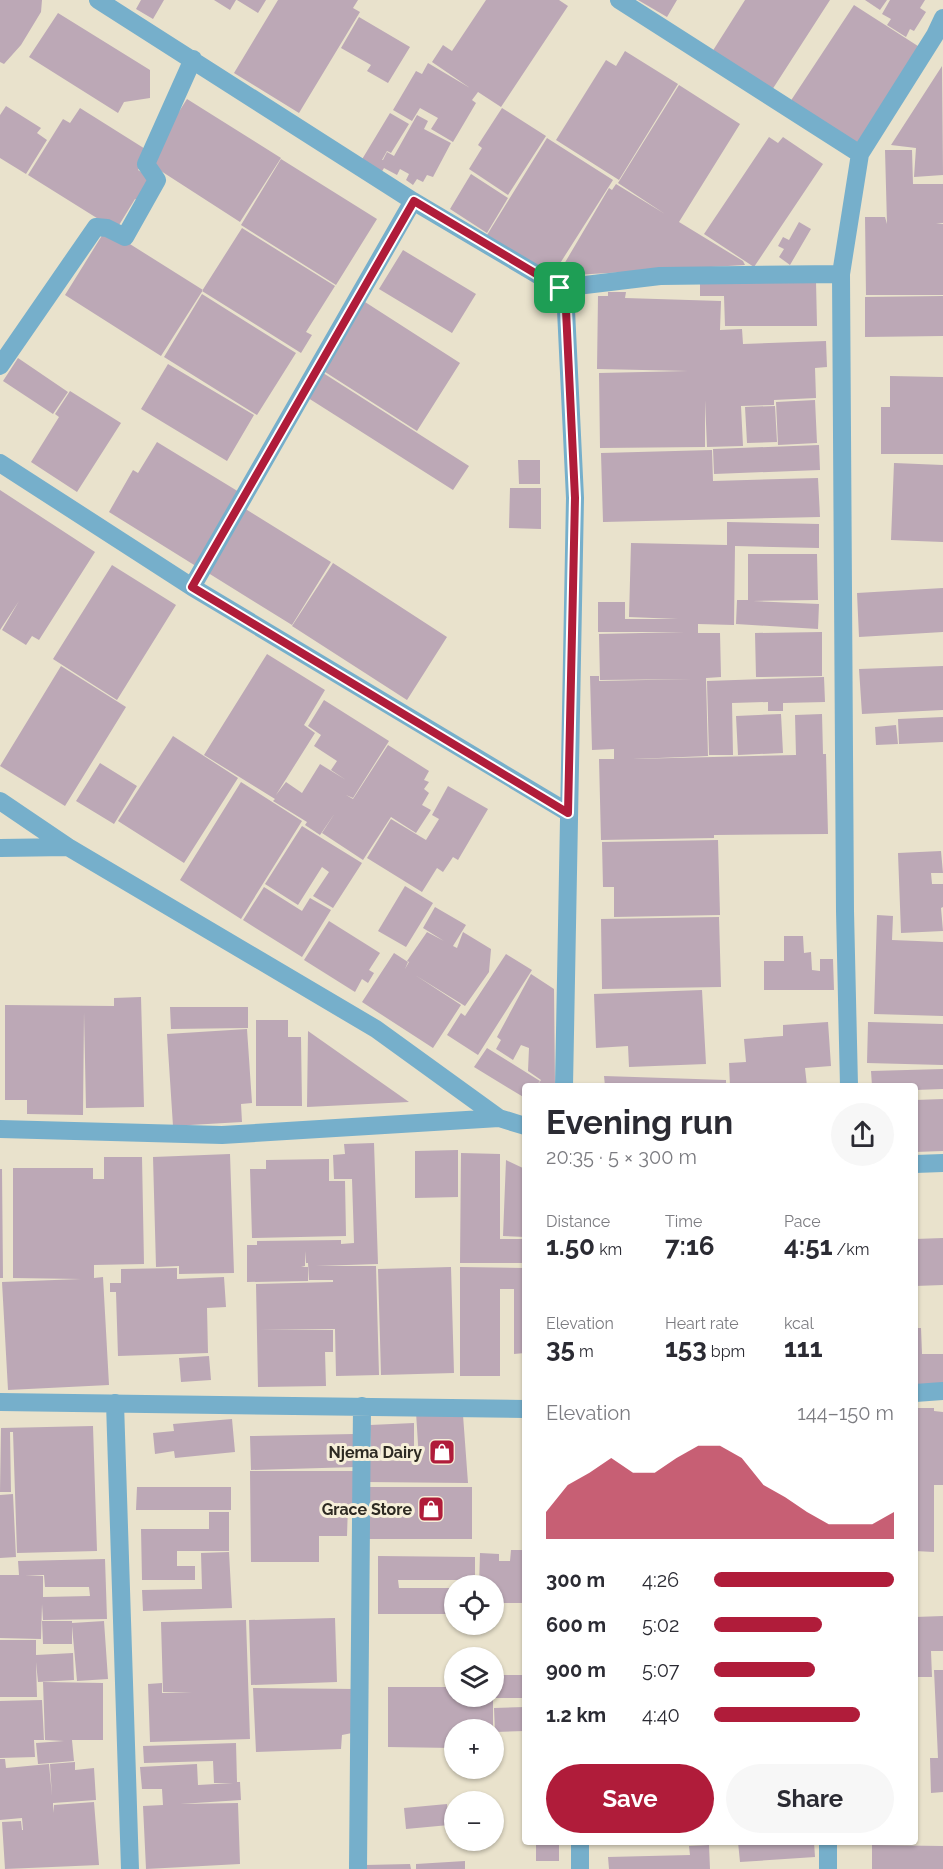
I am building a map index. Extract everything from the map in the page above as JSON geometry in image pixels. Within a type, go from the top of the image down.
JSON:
[{"type":"street","points":[[98,0],[414,201],[560,288],[660,276],[841,274]]},
{"type":"street","points":[[619,0],[860,154]]},
{"type":"street","points":[[849,1083],[845,899],[841,274],[860,154],[943,18]]},
{"type":"street","points":[[0,366],[96,228],[106,228],[125,237],[157,180],[146,164],[193,59]]},
{"type":"street","points":[[192,587],[414,201]]},
{"type":"street","points":[[560,288],[566,310],[575,498],[564,1083]]},
{"type":"street","points":[[0,463],[192,587],[568,813]]},
{"type":"street","points":[[0,801],[68,847],[376,1029],[499,1118],[522,1125]]},
{"type":"street","points":[[0,848],[68,847]]},
{"type":"street","points":[[0,1129],[222,1135],[499,1118]]},
{"type":"street","points":[[918,1164],[943,1163]]},
{"type":"street","points":[[918,1394],[943,1391]]},
{"type":"street","points":[[0,1402],[522,1409]]},
{"type":"street","points":[[115,1403],[130,1869]]},
{"type":"street","points":[[358,1869],[363,1406]]},
{"type":"street","points":[[580,1845],[580,1869]]},
{"type":"street","points":[[828,1845],[828,1869]]},
{"type":"building","points":[[0,0],[42,0],[41,12],[21,45],[4,64],[0,62]]},
{"type":"building","points":[[141,0],[164,0],[153,19],[136,9]]},
{"type":"building","points":[[214,0],[236,0],[230,10]]},
{"type":"building","points":[[237,0],[266,0],[258,13]]},
{"type":"building","points":[[278,0],[358,0],[353,8],[360,12],[299,113],[234,73]]},
{"type":"building","points":[[486,0],[559,0],[568,6],[501,107],[478,92],[472,100],[476,103],[453,142],[431,129],[438,118],[420,108],[412,121],[393,110],[416,71],[422,74],[428,63],[470,88],[432,62],[443,45],[452,51]]},
{"type":"building","points":[[638,0],[677,0],[667,17]]},
{"type":"building","points":[[745,0],[830,0],[772,90],[712,52]]},
{"type":"building","points":[[865,0],[887,0],[880,10]]},
{"type":"building","points":[[890,0],[925,0],[920,8],[926,12],[914,31],[910,29],[906,37],[887,25],[891,19],[882,14]]},
{"type":"building","points":[[854,5],[921,48],[857,146],[790,102]]},
{"type":"building","points":[[58,13],[150,70],[150,98],[124,102],[118,113],[29,57]]},
{"type":"building","points":[[359,17],[410,47],[388,83],[367,71],[371,65],[341,48]]},
{"type":"building","points":[[625,51],[678,84],[619,180],[556,140],[606,60],[616,66]]},
{"type":"building","points":[[942,66],[943,175],[914,177],[916,148],[891,145]]},
{"type":"building","points":[[679,85],[740,124],[679,222],[743,261],[745,265],[557,276],[609,188],[612,190],[616,184],[665,214],[618,183]]},
{"type":"building","points":[[187,99],[281,158],[240,222],[147,162]]},
{"type":"building","points":[[6,106],[41,128],[37,133],[47,140],[26,174],[0,158],[0,115]]},
{"type":"building","points":[[80,108],[150,152],[138,170],[155,181],[141,202],[135,199],[116,230],[28,175],[63,119],[70,123]]},
{"type":"building","points":[[502,108],[546,136],[508,195],[469,169],[482,148],[478,145]]},
{"type":"building","points":[[390,113],[409,124],[391,153],[387,151],[382,160],[387,152],[394,156],[417,115],[428,121],[424,129],[451,143],[433,177],[427,175],[423,182],[417,179],[413,185],[406,180],[409,174],[400,169],[397,175],[384,168],[381,173],[361,161]]},
{"type":"building","points":[[769,137],[778,143],[783,137],[823,164],[754,267],[704,234]]},
{"type":"building","points":[[547,138],[613,180],[552,276],[487,235]]},
{"type":"building","points":[[885,150],[912,150],[913,184],[943,184],[943,223],[936,223],[943,224],[943,295],[866,295],[865,217],[885,217],[887,224]]},
{"type":"building","points":[[281,159],[377,219],[336,285],[241,225]]},
{"type":"building","points":[[471,174],[508,198],[487,233],[450,209]]},
{"type":"building","points":[[799,222],[811,229],[790,265],[779,257],[784,249],[778,246],[783,237],[789,240]]},
{"type":"building","points":[[242,228],[335,286],[306,332],[312,335],[301,353],[202,291]]},
{"type":"building","points":[[106,229],[203,290],[161,356],[65,295]]},
{"type":"building","points":[[403,250],[476,294],[452,333],[379,289]]},
{"type":"building","points":[[700,281],[816,281],[817,326],[725,326],[724,296],[700,296]]},
{"type":"building","points":[[608,292],[626,292],[625,298],[721,301],[720,330],[742,329],[743,344],[826,341],[827,367],[815,368],[816,398],[774,400],[774,405],[741,406],[743,446],[707,447],[705,400],[705,447],[600,448],[599,373],[688,371],[597,369],[598,296],[608,296]]},
{"type":"building","points":[[202,294],[296,353],[257,415],[164,357]]},
{"type":"building","points":[[943,296],[943,336],[865,337],[865,297]]},
{"type":"building","points":[[365,302],[460,363],[417,431],[322,370]]},
{"type":"building","points":[[18,358],[68,392],[53,414],[3,381]]},
{"type":"building","points":[[168,364],[254,415],[227,461],[141,409]]},
{"type":"building","points":[[320,371],[469,466],[453,490],[305,396]]},
{"type":"building","points":[[890,376],[943,377],[943,454],[881,454],[881,407],[890,407]]},
{"type":"building","points":[[70,391],[121,423],[77,492],[31,462],[59,417],[55,414]]},
{"type":"building","points":[[815,400],[817,443],[778,445],[776,402]]},
{"type":"building","points":[[775,406],[777,442],[747,443],[745,407]]},
{"type":"building","points":[[157,442],[244,495],[199,568],[109,512],[133,470],[138,473]]},
{"type":"building","points":[[819,445],[820,470],[714,474],[713,449]]},
{"type":"building","points":[[712,450],[713,481],[818,478],[820,517],[603,522],[601,453]]},
{"type":"building","points":[[518,460],[540,460],[540,484],[519,484]]},
{"type":"building","points":[[894,463],[943,465],[943,542],[891,540]]},
{"type":"building","points":[[510,488],[541,488],[541,529],[509,528]]},
{"type":"building","points":[[0,490],[95,552],[39,640],[32,636],[26,645],[2,630],[19,601],[0,630]]},
{"type":"building","points":[[244,508],[331,562],[292,625],[205,571]]},
{"type":"building","points":[[727,522],[819,524],[819,548],[735,546],[734,625],[698,624],[698,633],[720,633],[721,677],[706,678],[708,756],[633,759],[796,755],[795,715],[822,714],[823,754],[826,754],[828,834],[714,835],[714,838],[601,840],[599,759],[614,759],[614,749],[592,750],[590,676],[599,676],[599,681],[693,679],[600,680],[599,634],[685,632],[598,632],[598,602],[625,602],[625,619],[678,619],[629,617],[631,543],[727,545]]},
{"type":"building","points":[[748,554],[817,554],[818,600],[753,601],[819,604],[818,629],[736,624],[737,600],[748,600]]},
{"type":"building","points":[[333,563],[447,637],[407,700],[292,626]]},
{"type":"building","points":[[112,565],[176,605],[117,700],[53,659]]},
{"type":"building","points":[[943,588],[943,632],[859,637],[857,593]]},
{"type":"building","points":[[822,632],[822,676],[756,677],[755,633]]},
{"type":"building","points":[[267,654],[325,690],[304,725],[315,733],[276,795],[286,782],[302,793],[320,764],[346,780],[331,770],[337,761],[314,746],[321,735],[308,726],[324,700],[389,741],[353,798],[346,795],[353,799],[388,745],[429,771],[424,780],[429,782],[424,789],[429,793],[422,805],[431,810],[416,833],[391,817],[363,860],[322,833],[335,813],[320,835],[305,825],[307,822],[273,801],[275,799],[204,755]]},
{"type":"building","points":[[61,666],[126,707],[65,806],[0,766]]},
{"type":"building","points":[[943,666],[943,710],[862,714],[859,669]]},
{"type":"building","points":[[824,677],[825,702],[783,703],[783,711],[768,711],[768,702],[732,703],[733,755],[709,755],[707,681]]},
{"type":"building","points":[[781,714],[783,753],[738,755],[736,716]]},
{"type":"building","points":[[943,717],[943,742],[899,744],[898,719]]},
{"type":"building","points":[[896,725],[898,744],[876,745],[875,727]]},
{"type":"building","points":[[173,736],[238,778],[184,863],[118,821]]},
{"type":"building","points":[[100,763],[137,786],[114,824],[76,801]]},
{"type":"building","points":[[241,782],[302,821],[241,919],[180,880]]},
{"type":"building","points":[[448,786],[488,809],[458,860],[453,857],[443,872],[437,868],[422,892],[367,858],[391,819],[426,840],[439,819],[432,815]]},
{"type":"building","points":[[302,826],[362,863],[333,908],[313,896],[329,872],[322,867],[298,905],[265,884]]},
{"type":"building","points":[[718,840],[720,915],[614,917],[614,887],[603,887],[602,842]]},
{"type":"building","points":[[941,851],[943,873],[931,873],[932,884],[943,884],[943,907],[941,908],[943,931],[901,933],[898,853]]},
{"type":"building","points":[[405,886],[433,903],[406,947],[378,931]]},
{"type":"building","points":[[264,887],[302,911],[310,898],[331,910],[302,957],[243,920]]},
{"type":"building","points":[[435,907],[466,925],[453,946],[457,948],[463,932],[491,949],[489,972],[465,1006],[415,975],[461,1005],[433,1048],[362,1002],[394,953],[408,962],[405,969],[409,962],[407,961],[427,932],[444,941],[423,928]]},
{"type":"building","points":[[877,915],[893,916],[892,940],[943,942],[943,1016],[874,1014]]},
{"type":"building","points":[[719,917],[721,987],[602,989],[601,919]]},
{"type":"building","points":[[329,921],[380,953],[369,970],[374,973],[368,983],[362,979],[355,992],[304,960]]},
{"type":"building","points":[[784,936],[803,936],[804,953],[811,952],[812,970],[820,971],[820,959],[833,959],[834,990],[764,990],[764,961],[784,961]]},
{"type":"building","points":[[506,954],[532,970],[478,1055],[447,1035],[461,1013],[465,1016]]},
{"type":"building","points":[[531,974],[554,989],[555,1083],[539,1083],[541,1080],[528,1071],[529,1048],[521,1045],[513,1060],[496,1049],[501,1040],[497,1037]]},
{"type":"building","points":[[702,990],[706,1064],[629,1067],[628,1046],[596,1048],[594,994]]},
{"type":"building","points":[[141,997],[144,1107],[86,1108],[84,1012],[83,1115],[27,1114],[27,1100],[5,1100],[5,1005],[114,1006],[114,998]]},
{"type":"building","points":[[170,1007],[248,1007],[248,1028],[171,1029]]},
{"type":"building","points":[[256,1020],[288,1020],[288,1037],[301,1037],[302,1106],[256,1106]]},
{"type":"building","points":[[828,1022],[831,1066],[805,1068],[807,1083],[730,1083],[729,1063],[746,1062],[744,1039],[783,1036],[783,1025]]},
{"type":"building","points":[[868,1022],[943,1024],[943,1065],[867,1063]]},
{"type":"building","points":[[247,1029],[252,1103],[241,1104],[242,1122],[173,1126],[167,1034]]},
{"type":"building","points":[[308,1031],[409,1102],[307,1107]]},
{"type":"building","points":[[487,1048],[540,1081],[538,1083],[522,1083],[522,1096],[474,1067]]},
{"type":"building","points":[[943,1069],[943,1089],[918,1090],[918,1083],[872,1083],[871,1071]]},
{"type":"building","points":[[604,1076],[726,1080],[726,1083],[605,1083]]},
{"type":"building","points":[[943,1099],[943,1151],[918,1152],[918,1100]]},
{"type":"building","points":[[374,1143],[378,1264],[316,1266],[376,1266],[379,1375],[336,1376],[335,1329],[260,1330],[333,1330],[333,1352],[325,1352],[326,1386],[258,1387],[256,1284],[333,1282],[333,1280],[309,1280],[308,1263],[306,1263],[305,1251],[305,1266],[301,1267],[308,1267],[308,1281],[247,1282],[247,1245],[257,1245],[257,1241],[341,1240],[341,1244],[354,1243],[352,1179],[334,1179],[333,1155],[345,1154],[344,1144]]},
{"type":"building","points":[[458,1150],[458,1197],[415,1198],[415,1151]]},
{"type":"building","points":[[461,1153],[500,1154],[500,1239],[522,1239],[522,1263],[460,1263]]},
{"type":"building","points":[[230,1154],[234,1273],[179,1274],[179,1266],[156,1267],[153,1157]]},
{"type":"building","points":[[104,1157],[142,1157],[144,1264],[94,1265],[94,1278],[103,1277],[109,1385],[8,1390],[2,1282],[81,1279],[13,1278],[13,1168],[93,1168],[93,1179],[104,1179]]},
{"type":"building","points":[[329,1159],[329,1181],[345,1181],[346,1236],[252,1238],[250,1169],[266,1169],[266,1160]]},
{"type":"building","points":[[506,1160],[522,1168],[522,1237],[503,1236]]},
{"type":"building","points":[[0,1169],[2,1169],[3,1278],[0,1278]]},
{"type":"building","points":[[943,1238],[943,1285],[918,1286],[918,1239]]},
{"type":"building","points":[[451,1267],[454,1373],[381,1375],[378,1269]]},
{"type":"building","points":[[460,1267],[522,1268],[522,1353],[514,1354],[514,1289],[500,1289],[500,1376],[460,1376]]},
{"type":"building","points":[[177,1268],[177,1279],[224,1277],[226,1307],[207,1308],[208,1353],[118,1356],[116,1292],[110,1292],[110,1283],[121,1283],[121,1269]]},
{"type":"building","points":[[918,1328],[921,1328],[922,1354],[943,1354],[943,1395],[918,1396]]},
{"type":"building","points":[[209,1356],[211,1380],[181,1382],[179,1358]]},
{"type":"building","points":[[918,1408],[934,1408],[934,1411],[943,1412],[943,1485],[934,1485],[934,1552],[918,1551]]},
{"type":"building","points":[[416,1412],[463,1415],[468,1483],[366,1482],[366,1461],[419,1460]]},
{"type":"building","points":[[232,1419],[235,1452],[175,1458],[174,1451],[155,1454],[153,1433],[174,1431],[173,1424]]},
{"type":"building","points":[[414,1423],[414,1457],[371,1458],[370,1425]]},
{"type":"building","points":[[93,1426],[97,1551],[17,1553],[13,1432],[10,1432],[11,1492],[0,1492],[1,1428]]},
{"type":"building","points":[[354,1434],[356,1467],[251,1470],[250,1436]]},
{"type":"building","points":[[250,1471],[356,1471],[356,1505],[348,1505],[347,1536],[319,1536],[319,1562],[251,1562]]},
{"type":"building","points":[[137,1487],[231,1487],[231,1510],[136,1510]]},
{"type":"building","points":[[365,1487],[472,1487],[472,1539],[365,1539]]},
{"type":"building","points":[[13,1494],[16,1557],[0,1558],[0,1495]]},
{"type":"building","points":[[209,1512],[229,1512],[229,1551],[177,1551],[177,1566],[195,1566],[195,1580],[142,1580],[141,1529],[209,1529]]},
{"type":"building","points":[[511,1550],[522,1550],[522,1603],[504,1603],[504,1575],[479,1575],[480,1553],[499,1554],[499,1561],[510,1561]]},
{"type":"building","points":[[229,1552],[232,1608],[143,1611],[142,1590],[202,1589],[201,1553]]},
{"type":"building","points":[[378,1556],[475,1557],[475,1575],[444,1575],[444,1580],[398,1580],[399,1588],[444,1588],[444,1614],[378,1614]]},
{"type":"building","points":[[105,1559],[107,1619],[43,1620],[42,1604],[41,1639],[0,1638],[0,1575],[19,1575],[18,1561]],"holes":[[[25,1575],[44,1575],[45,1587],[89,1587],[90,1596],[43,1597],[43,1576]]]},
{"type":"building","points":[[943,1616],[943,1651],[931,1651],[932,1677],[918,1677],[918,1617]]},
{"type":"building","points":[[335,1618],[337,1682],[251,1685],[249,1620]]},
{"type":"building","points":[[246,1620],[250,1739],[150,1742],[148,1684],[162,1683],[162,1693],[192,1693],[163,1692],[161,1622]]},
{"type":"building","points":[[42,1621],[72,1621],[72,1623],[104,1621],[108,1679],[77,1681],[72,1626],[72,1644],[43,1644]]},
{"type":"building","points":[[0,1640],[36,1640],[36,1655],[73,1653],[74,1680],[38,1682],[36,1662],[37,1697],[0,1697]]},
{"type":"building","points":[[934,1670],[943,1670],[943,1792],[931,1793],[930,1758],[938,1758]]},
{"type":"building","points":[[504,1675],[522,1675],[522,1698],[504,1698]]},
{"type":"building","points":[[43,1682],[103,1683],[103,1740],[72,1740],[74,1761],[38,1764],[36,1743],[64,1741],[45,1740]]},
{"type":"building","points":[[388,1687],[444,1687],[444,1707],[493,1707],[493,1719],[444,1719],[444,1748],[388,1747]]},
{"type":"building","points":[[253,1688],[355,1689],[357,1732],[342,1735],[341,1749],[256,1752]]},
{"type":"building","points":[[42,1700],[44,1740],[34,1740],[35,1757],[0,1758],[0,1701]]},
{"type":"building","points":[[522,1707],[522,1731],[504,1732],[504,1719],[494,1719],[494,1708]]},
{"type":"building","points":[[236,1743],[237,1782],[240,1782],[241,1800],[180,1804],[238,1803],[240,1864],[146,1869],[143,1806],[163,1805],[162,1789],[142,1789],[140,1767],[197,1764],[198,1785],[233,1783],[214,1783],[213,1761],[144,1763],[143,1746]]},
{"type":"building","points":[[0,1759],[5,1759],[6,1768],[49,1764],[52,1796],[50,1764],[75,1762],[75,1770],[94,1768],[96,1800],[53,1803],[53,1813],[54,1805],[94,1802],[99,1865],[5,1869],[2,1822],[21,1821],[23,1830],[22,1818],[0,1820]]},
{"type":"building","points":[[444,1804],[444,1825],[406,1829],[404,1808]]},
{"type":"building","points":[[536,1845],[559,1845],[559,1861],[536,1861]]},
{"type":"building","points":[[709,1845],[710,1869],[609,1869],[608,1857],[690,1855],[689,1846]]},
{"type":"building","points":[[738,1845],[814,1845],[815,1857],[740,1862]]},
{"type":"building","points":[[872,1845],[943,1846],[943,1869],[872,1869]]},
{"type":"building","points":[[465,1861],[465,1869],[416,1869],[416,1864]]},
{"type":"building","points":[[410,1864],[411,1869],[365,1869],[365,1865]]},
{"type":"place","name":"Njema Dairy","points":[[442,1452]]},
{"type":"place","name":"Grace Store","points":[[431,1509]]},
{"type":"route","points":[[414,201],[560,288],[566,310],[575,498],[568,813],[192,587],[414,201]]}]
